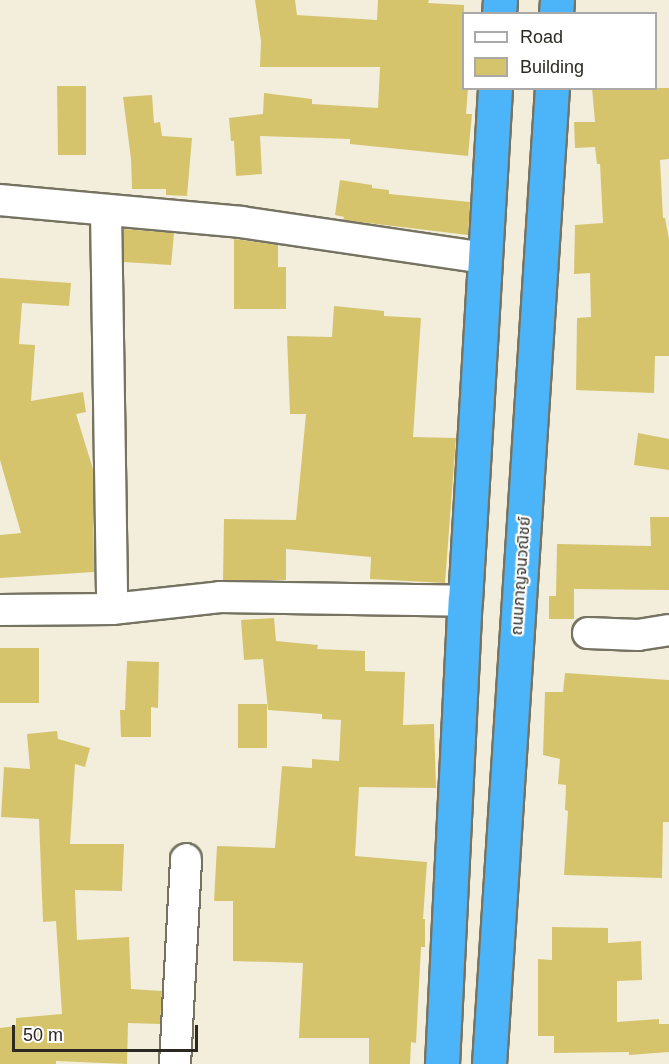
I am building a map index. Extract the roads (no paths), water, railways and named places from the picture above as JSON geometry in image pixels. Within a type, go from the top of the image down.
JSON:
[{"type":"highway","points":[[442,1064],[465,601],[495,90]]},
{"type":"highway","name":"ถนนกาญจนวณิชย์","points":[[489,1064],[552,90]]},
{"type":"street","points":[[0,200],[242,222],[484,258]]},
{"type":"street","points":[[106,210],[112,609]]},
{"type":"street","points":[[0,610],[112,609],[220,597],[465,601]]},
{"type":"street","points":[[588,633],[638,635],[669,630]]},
{"type":"street","points":[[175,1064],[186,859]]}]
